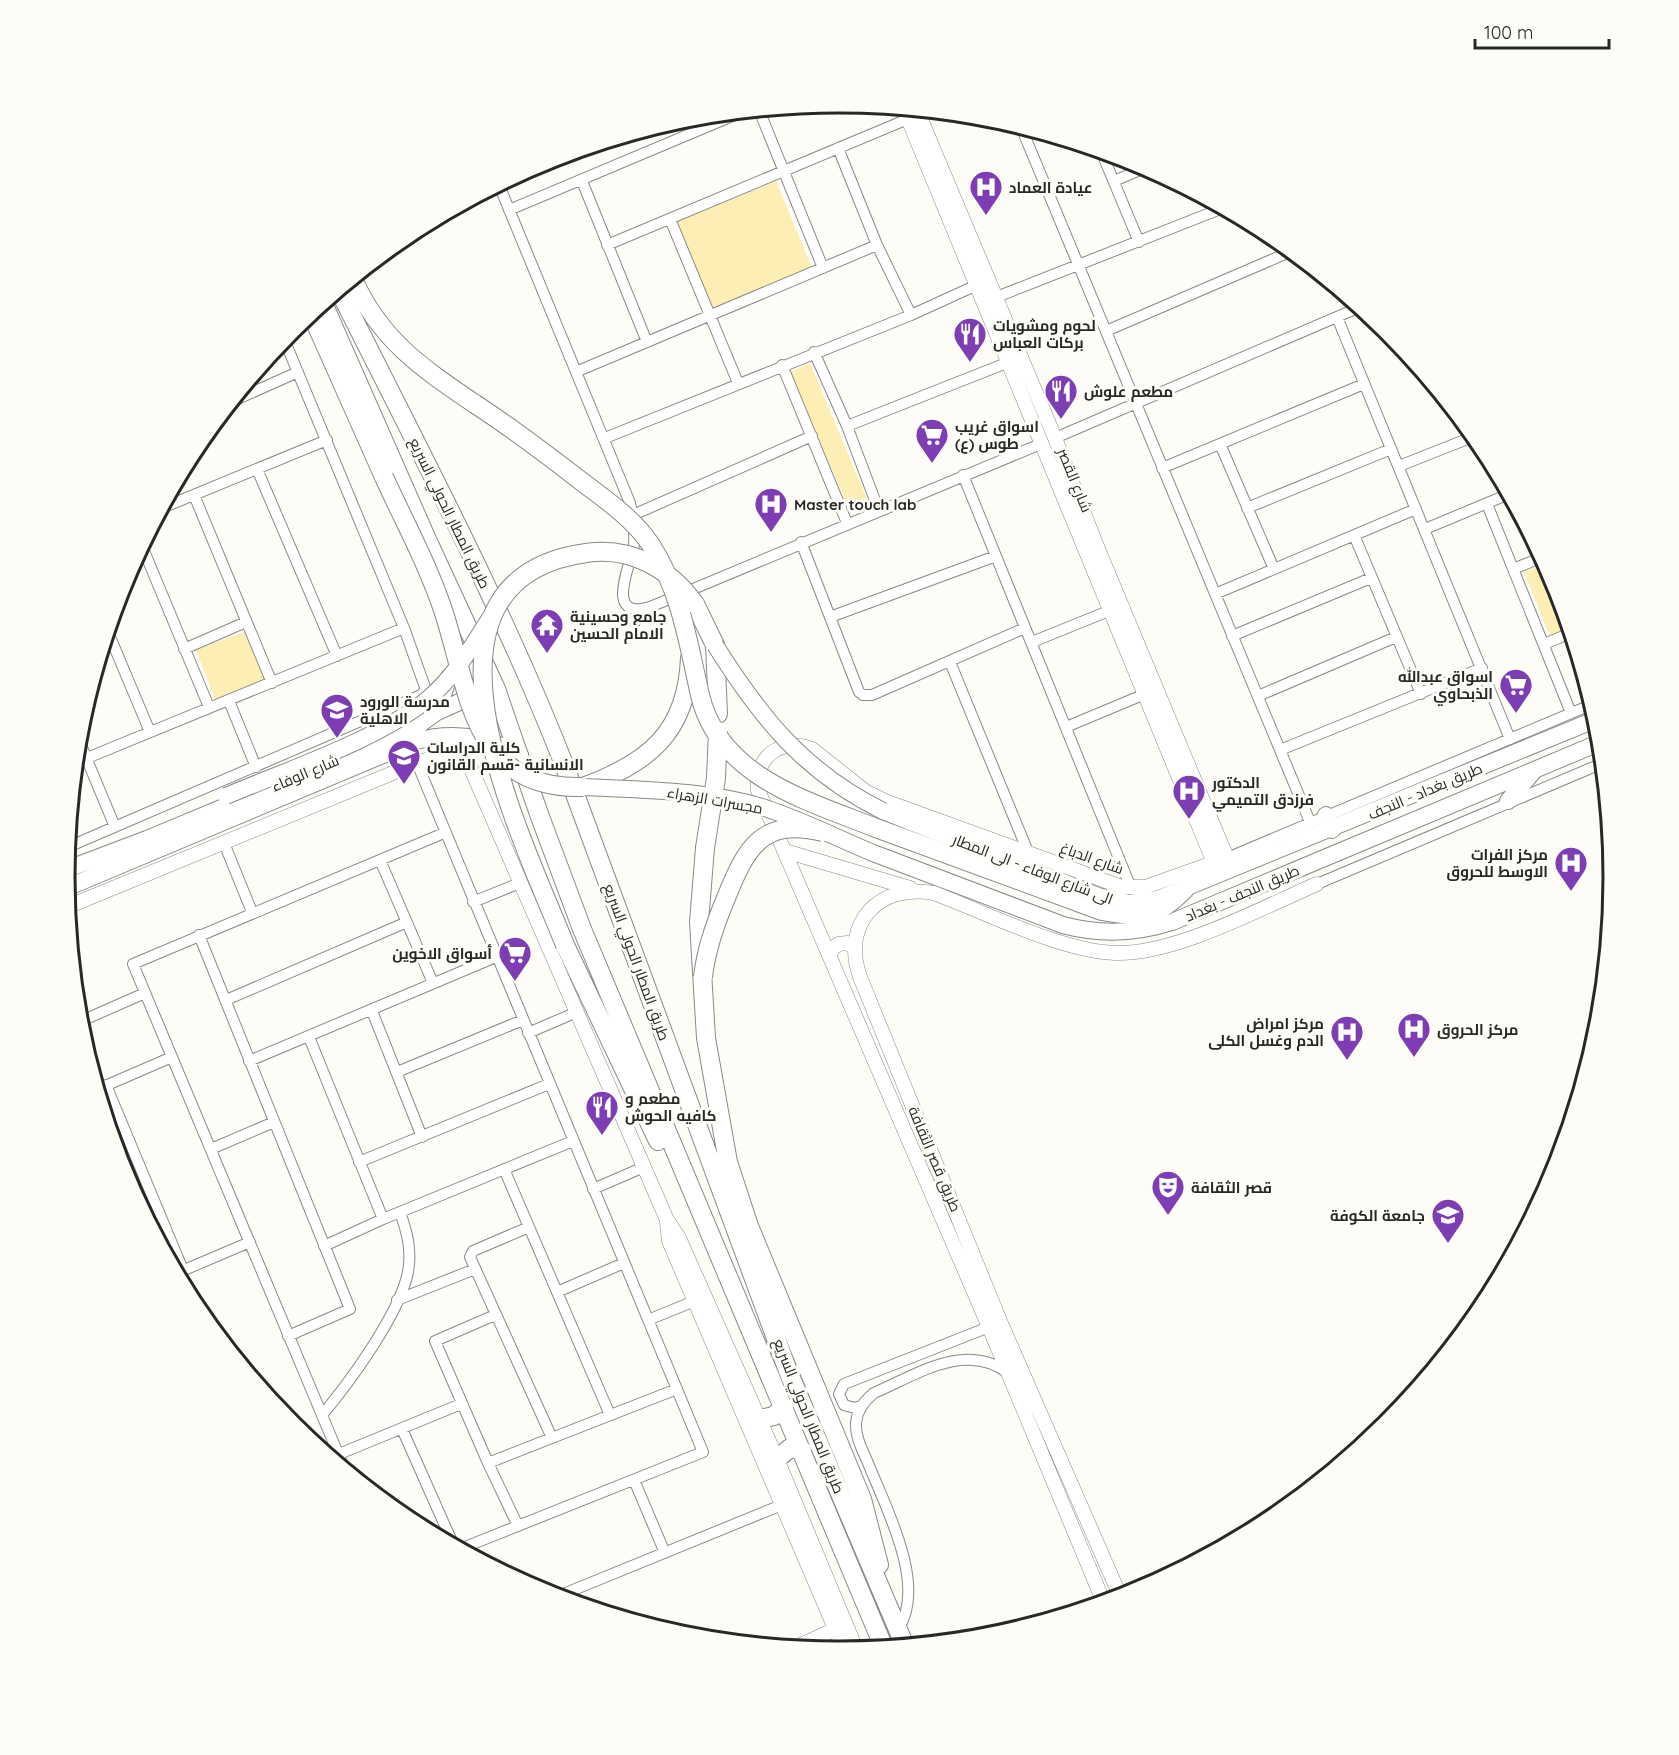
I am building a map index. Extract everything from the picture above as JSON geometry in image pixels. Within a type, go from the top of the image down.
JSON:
[{"type":"highway","points":[[356,285],[371,314],[402,351],[528,440],[621,511],[637,527],[670,579],[681,608],[701,698],[710,723],[738,759],[773,786],[880,819],[1102,911],[1130,915],[1157,912],[1169,906],[1185,889]]},
{"type":"highway","name":"طريق المطار الحولي السريع","points":[[342,297],[496,605],[549,726],[788,1371],[902,1639]]},
{"type":"highway","name":"طريق المطار الحولي السريع","points":[[327,311],[425,535],[496,688],[539,814],[582,929],[881,1640]]},
{"type":"highway","points":[[315,322],[435,589],[473,715],[493,752],[519,773],[554,786],[583,787],[635,763],[669,733],[684,699],[689,678],[691,649]]},
{"type":"highway","points":[[735,1292],[715,1261],[565,945],[504,790],[489,736],[483,651],[490,618],[511,589],[547,564],[583,553],[619,553],[654,565],[678,582],[703,616],[714,645],[718,743],[700,897],[706,1038],[728,1162],[749,1226],[862,1499],[876,1547],[880,1587]]},
{"type":"highway","points":[[703,977],[706,952],[716,924],[741,860],[751,846],[767,835],[790,828],[802,827],[823,832]]},
{"type":"highway","points":[[760,1419],[774,1416],[784,1407]]},
{"type":"highway","points":[[777,1459],[790,1448],[802,1450]]},
{"type":"main road","points":[[437,712],[452,670],[458,602]]},
{"type":"main road","points":[[108,853],[130,835],[357,740],[429,699],[453,675],[490,618]]},
{"type":"main road","points":[[714,645],[754,705],[785,741],[821,774],[880,819]]},
{"type":"main road","name":"شارع الوفاء","points":[[75,866],[416,727],[437,712],[466,699],[472,700],[482,708],[484,720],[477,731],[405,745],[75,884]]},
{"type":"main road","name":"طريق بغداد - النجف","points":[[1185,889],[1252,863],[1323,822],[1588,722]]},
{"type":"main road","name":"شارع الوفاء","points":[[449,735],[496,744],[520,755]]},
{"type":"main road","points":[[76,892],[438,743],[464,742],[493,752]]},
{"type":"main road","name":"طريق النجف - بغداد","points":[[873,854],[1063,925],[1094,932],[1125,933],[1172,922],[1592,746]]},
{"type":"main road","points":[[1508,801],[1536,769]]},
{"type":"main road","name":"مجسرات الزهراء","points":[[583,787],[677,792],[740,802],[775,812],[873,854]]},
{"type":"street","points":[[607,245],[785,171],[905,116]]},
{"type":"street","name":"شارع القصر","points":[[914,117],[954,216],[977,285],[1009,362],[1049,441]]},
{"type":"street","points":[[762,118],[823,268]]},
{"type":"street","points":[[509,210],[582,181],[700,126]]},
{"type":"street","points":[[1025,136],[1280,750],[1323,822]]},
{"type":"street","points":[[838,148],[877,245],[911,315]]},
{"type":"street","points":[[1106,161],[1139,242]]},
{"type":"street","points":[[1114,181],[1135,172]]},
{"type":"street","points":[[582,181],[646,342]]},
{"type":"street","points":[[502,192],[578,371],[633,515],[632,555],[621,587],[624,600],[636,608],[650,607],[801,542],[1049,441],[1352,311]]},
{"type":"street","points":[[994,298],[1080,267],[1215,211]]},
{"type":"street","name":"شارع القصر","points":[[954,216],[994,298],[1098,564],[1221,860]]},
{"type":"street","points":[[670,219],[708,316],[738,383]]},
{"type":"street","points":[[578,371],[877,245]]},
{"type":"street","points":[[1106,332],[1283,255]]},
{"type":"street","points":[[605,438],[814,352],[911,315],[977,285]]},
{"type":"street","points":[[1337,317],[1510,739]]},
{"type":"street","points":[[76,843],[256,767],[424,693],[426,690],[404,628],[288,349]]},
{"type":"street","points":[[814,352],[848,426],[879,511]]},
{"type":"street","points":[[848,426],[1009,362]]},
{"type":"street","points":[[782,365],[848,523]]},
{"type":"street","points":[[247,395],[298,372]]},
{"type":"street","points":[[1162,468],[1364,384]]},
{"type":"street","points":[[633,515],[812,436]]},
{"type":"street","points":[[172,504],[327,440]]},
{"type":"street","points":[[1398,466],[1465,440]]},
{"type":"street","points":[[1220,444],[1274,568]]},
{"type":"street","points":[[1247,508],[1391,449]]},
{"type":"street","points":[[257,469],[337,656]]},
{"type":"street","points":[[963,475],[1131,888]]},
{"type":"street","points":[[194,495],[272,683]]},
{"type":"street","points":[[1425,529],[1503,497]]},
{"type":"street","points":[[1487,504],[1571,713]]},
{"type":"street","points":[[1215,594],[1416,509]]},
{"type":"street","points":[[1354,535],[1421,694]]},
{"type":"street","points":[[801,542],[859,692],[863,695],[873,695],[1025,628]]},
{"type":"street","points":[[146,556],[209,707]]},
{"type":"street","points":[[830,617],[996,556]]},
{"type":"street","points":[[1513,569],[1535,560]]},
{"type":"street","name":"شارع القصر","points":[[1098,564],[1111,610],[1145,694],[1221,860]]},
{"type":"street","points":[[1232,636],[1371,578]]},
{"type":"street","points":[[1032,642],[1111,610]]},
{"type":"street","points":[[184,649],[246,622]]},
{"type":"street","points":[[87,748],[150,732],[404,628]]},
{"type":"street","points":[[1544,644],[1564,636]]},
{"type":"street","points":[[1258,696],[1396,637]]},
{"type":"street","points":[[113,643],[150,732]]},
{"type":"street","points":[[950,662],[1028,852]]},
{"type":"street","points":[[1280,750],[1482,668]]},
{"type":"street","points":[[1066,727],[1145,694]]},
{"type":"street","points":[[229,701],[256,767]]},
{"type":"street","points":[[1221,860],[1323,822],[1584,708]]},
{"type":"street","name":"شارع الدباغ","points":[[785,851],[758,790],[757,781],[758,771],[768,755],[784,746],[794,744],[812,749],[865,791],[885,801],[1131,888],[1145,887],[1221,860]]},
{"type":"street","points":[[76,903],[417,763],[454,754],[462,756],[469,764],[644,1167],[668,1220],[679,1238],[760,1419],[777,1459],[788,1502]]},
{"type":"street","points":[[85,758],[115,826]]},
{"type":"street","points":[[417,763],[444,833],[703,1452],[468,1546]]},
{"type":"street","points":[[785,851],[913,889],[934,893],[1067,944],[1115,953],[1163,948],[1595,766]]},
{"type":"street","points":[[444,833],[133,964],[339,1455],[461,1404]]},
{"type":"street","points":[[224,843],[252,912]]},
{"type":"street","name":"طريق قصر الثقافة","points":[[785,851],[1009,1373],[1101,1595]]},
{"type":"street","points":[[380,860],[433,983]]},
{"type":"street","points":[[473,902],[522,882]]},
{"type":"street","name":"طريق قصر الثقافة","points":[[913,889],[890,895],[871,909],[858,930],[855,948],[860,977],[1000,1321],[1117,1589]]},
{"type":"street","points":[[226,1000],[407,922]]},
{"type":"street","points":[[199,935],[350,1309],[288,1336]]},
{"type":"street","points":[[830,954],[838,944],[847,944],[855,948]]},
{"type":"street","points":[[249,1061],[496,957]]},
{"type":"street","points":[[89,1018],[145,993]]},
{"type":"street","points":[[372,1011],[422,1137]]},
{"type":"street","points":[[528,1033],[577,1012]]},
{"type":"street","points":[[397,1072],[523,1020]]},
{"type":"street","points":[[309,1037],[383,1219]]},
{"type":"street","points":[[104,1086],[172,1057]]},
{"type":"street","points":[[359,1162],[549,1084]]},
{"type":"street","points":[[113,1112],[166,1240]]},
{"type":"street","points":[[210,1149],[274,1122]]},
{"type":"street","points":[[324,1246],[383,1219],[573,1141]]},
{"type":"street","points":[[593,1189],[644,1167]]},
{"type":"street","points":[[504,1168],[610,1415]]},
{"type":"street","points":[[322,1415],[349,1383],[398,1300],[408,1269],[409,1241],[400,1212]]},
{"type":"street","points":[[668,1220],[669,1241],[788,1502],[841,1627],[851,1642]]},
{"type":"street","points":[[530,1227],[473,1251],[470,1257],[552,1438]]},
{"type":"street","points":[[184,1270],[249,1242]]},
{"type":"street","points":[[557,1292],[624,1263]]},
{"type":"street","points":[[398,1300],[475,1269]]},
{"type":"street","points":[[648,1320],[696,1300]]},
{"type":"street","points":[[495,1315],[435,1341],[461,1404],[518,1526]]},
{"type":"street","points":[[989,1327],[844,1384],[839,1394],[844,1404],[855,1408],[861,1406],[874,1393],[956,1359],[980,1359],[1009,1373]]},
{"type":"street","points":[[488,1463],[677,1389]]},
{"type":"street","points":[[861,1406],[856,1432],[893,1527],[909,1586],[909,1605],[898,1629]]},
{"type":"street","points":[[402,1429],[449,1535]]},
{"type":"street","points":[[634,1480],[664,1553]]},
{"type":"street","points":[[570,1592],[788,1502]]},
{"type":"street","points":[[810,1641],[841,1627]]},
{"type":"street","points":[[841,1627],[843,1642]]},
{"type":"shaded area","points":[[776,181],[812,268],[712,308],[677,222]]},
{"type":"shaded area","points":[[810,363],[869,504],[850,511],[790,372]]},
{"type":"shaded area","points":[[1538,566],[1563,631],[1550,636],[1524,572]]},
{"type":"shaded area","points":[[248,630],[268,681],[216,701],[196,650]]},
{"type":"place","name":"عيادة العماد","points":[[986,216]]},
{"type":"place","name":"لحوم ومشويات بركات العباس","points":[[970,363]]},
{"type":"place","name":"مطعم علوش","points":[[1061,420]]},
{"type":"place","name":"اسواق غريب طوس (ع)","points":[[932,464]]},
{"type":"place","name":"Master touch lab","points":[[771,533]]},
{"type":"place","name":"جامع وحسينية الامام الحسين","points":[[547,654]]},
{"type":"place","name":"اسواق عبدالله الذبحاوي","points":[[1516,714]]},
{"type":"place","name":"مدرسة الورود الاهلية","points":[[337,739]]},
{"type":"place","name":"كلية الدراسات الانسانية -قسم القانون","points":[[404,785]]},
{"type":"place","name":"الدكتور فرزدق التميمي","points":[[1189,820]]},
{"type":"place","name":"مركز الفرات الاوسط للحروق","points":[[1571,892]]},
{"type":"place","name":"أسواق الاخوين","points":[[515,982]]},
{"type":"place","name":"مركز الحروق","points":[[1414,1058]]},
{"type":"place","name":"مركز امراض الدم وغسل الكلى","points":[[1347,1061]]},
{"type":"place","name":"مطعم و كافيه الحوش","points":[[602,1136]]},
{"type":"place","name":"قصر الثقافة","points":[[1168,1216]]},
{"type":"place","name":"جامعة الكوفة","points":[[1448,1244]]}]
